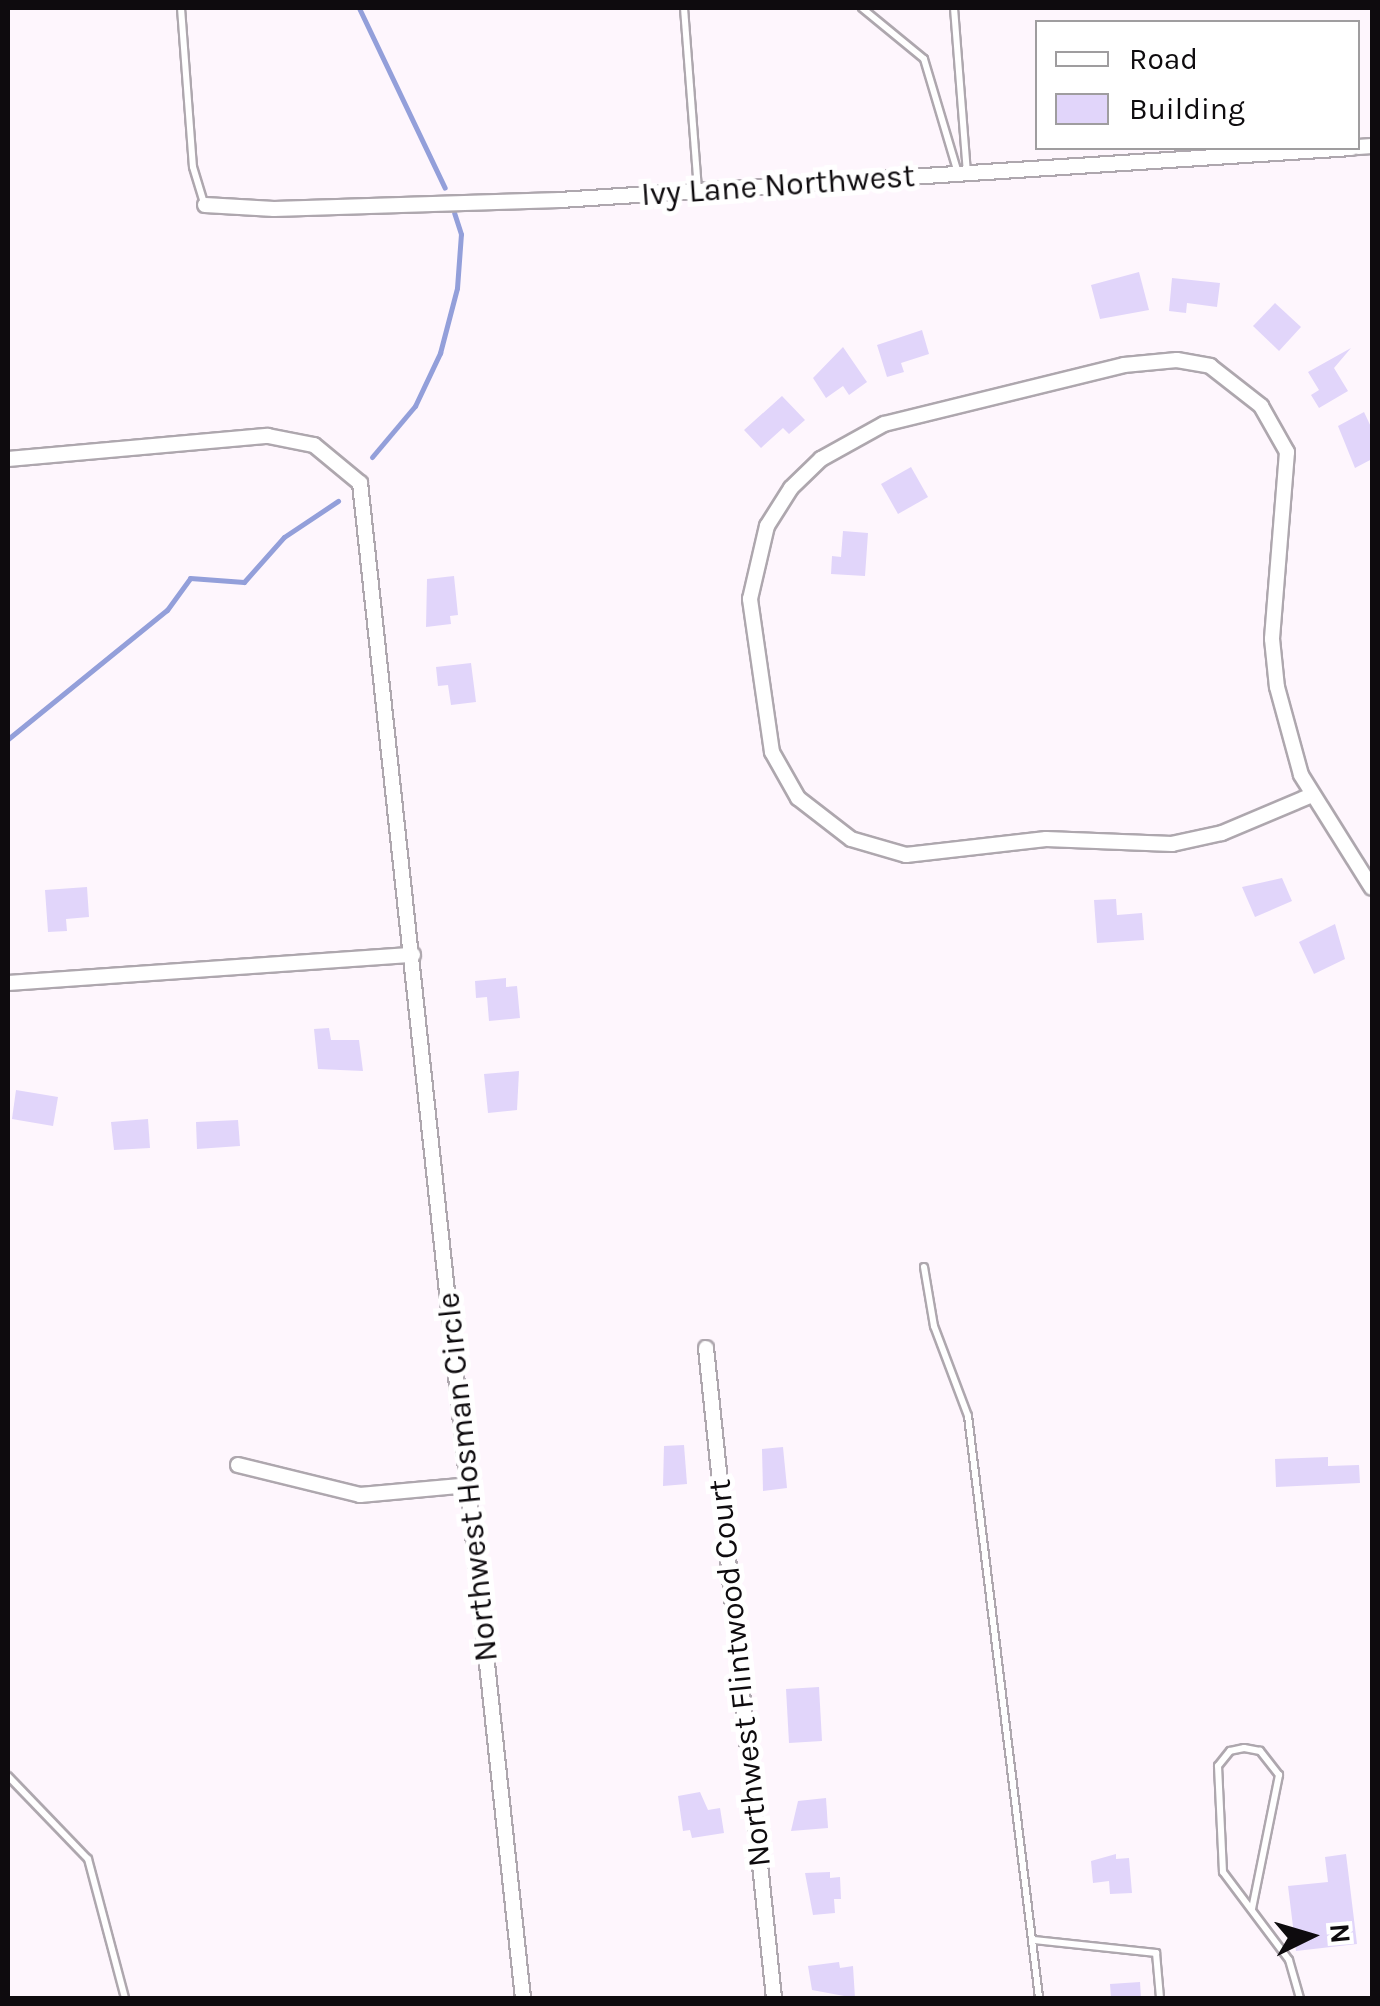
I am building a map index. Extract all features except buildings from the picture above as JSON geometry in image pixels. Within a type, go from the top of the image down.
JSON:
[{"type":"street","name":"Ivy Lane Northwest","points":[[205,205],[274,209],[698,192],[1312,150]]},
{"type":"street","points":[[1312,795],[1222,834],[1172,844],[1046,839],[906,855],[852,839],[798,798],[772,752],[750,599],[754,562],[767,526],[791,488],[821,459],[884,424],[1124,365],[1177,360],[1210,366],[1262,406],[1287,452],[1272,658],[1293,750],[1312,795],[1372,888]]},
{"type":"street","name":"Northwest Hosman Circle","points":[[8,458],[268,436],[314,444],[360,483],[523,1998]]},
{"type":"street","points":[[8,983],[413,955]]},
{"type":"street","name":"Northwest Flintwood Court","points":[[706,1348],[774,1998]]},
{"type":"street","points":[[238,1465],[360,1495],[469,1485]]},
{"type":"lane","points":[[181,8],[193,167],[205,205]]},
{"type":"lane","points":[[684,8],[698,192]]},
{"type":"lane","points":[[862,8],[924,58],[962,175]]},
{"type":"lane","points":[[954,8],[962,175]]},
{"type":"lane","points":[[924,1267],[934,1326],[968,1416],[1003,1742],[1034,1940],[1039,1998]]},
{"type":"lane","points":[[1252,1909],[1279,1775],[1260,1751],[1237,1749],[1218,1766],[1222,1872],[1238,1900],[1252,1909],[1289,1960],[1300,1998]]},
{"type":"lane","points":[[8,1776],[94,1870],[125,1998]]},
{"type":"lane","points":[[1034,1940],[1156,1953],[1160,1998]]},
{"type":"waterway","points":[[359,8],[445,188]]},
{"type":"waterway","points":[[372,457],[415,406],[440,353],[457,288],[461,234],[454,213]]},
{"type":"waterway","points":[[8,739],[167,610],[190,578],[244,582],[284,537],[338,501]]}]
